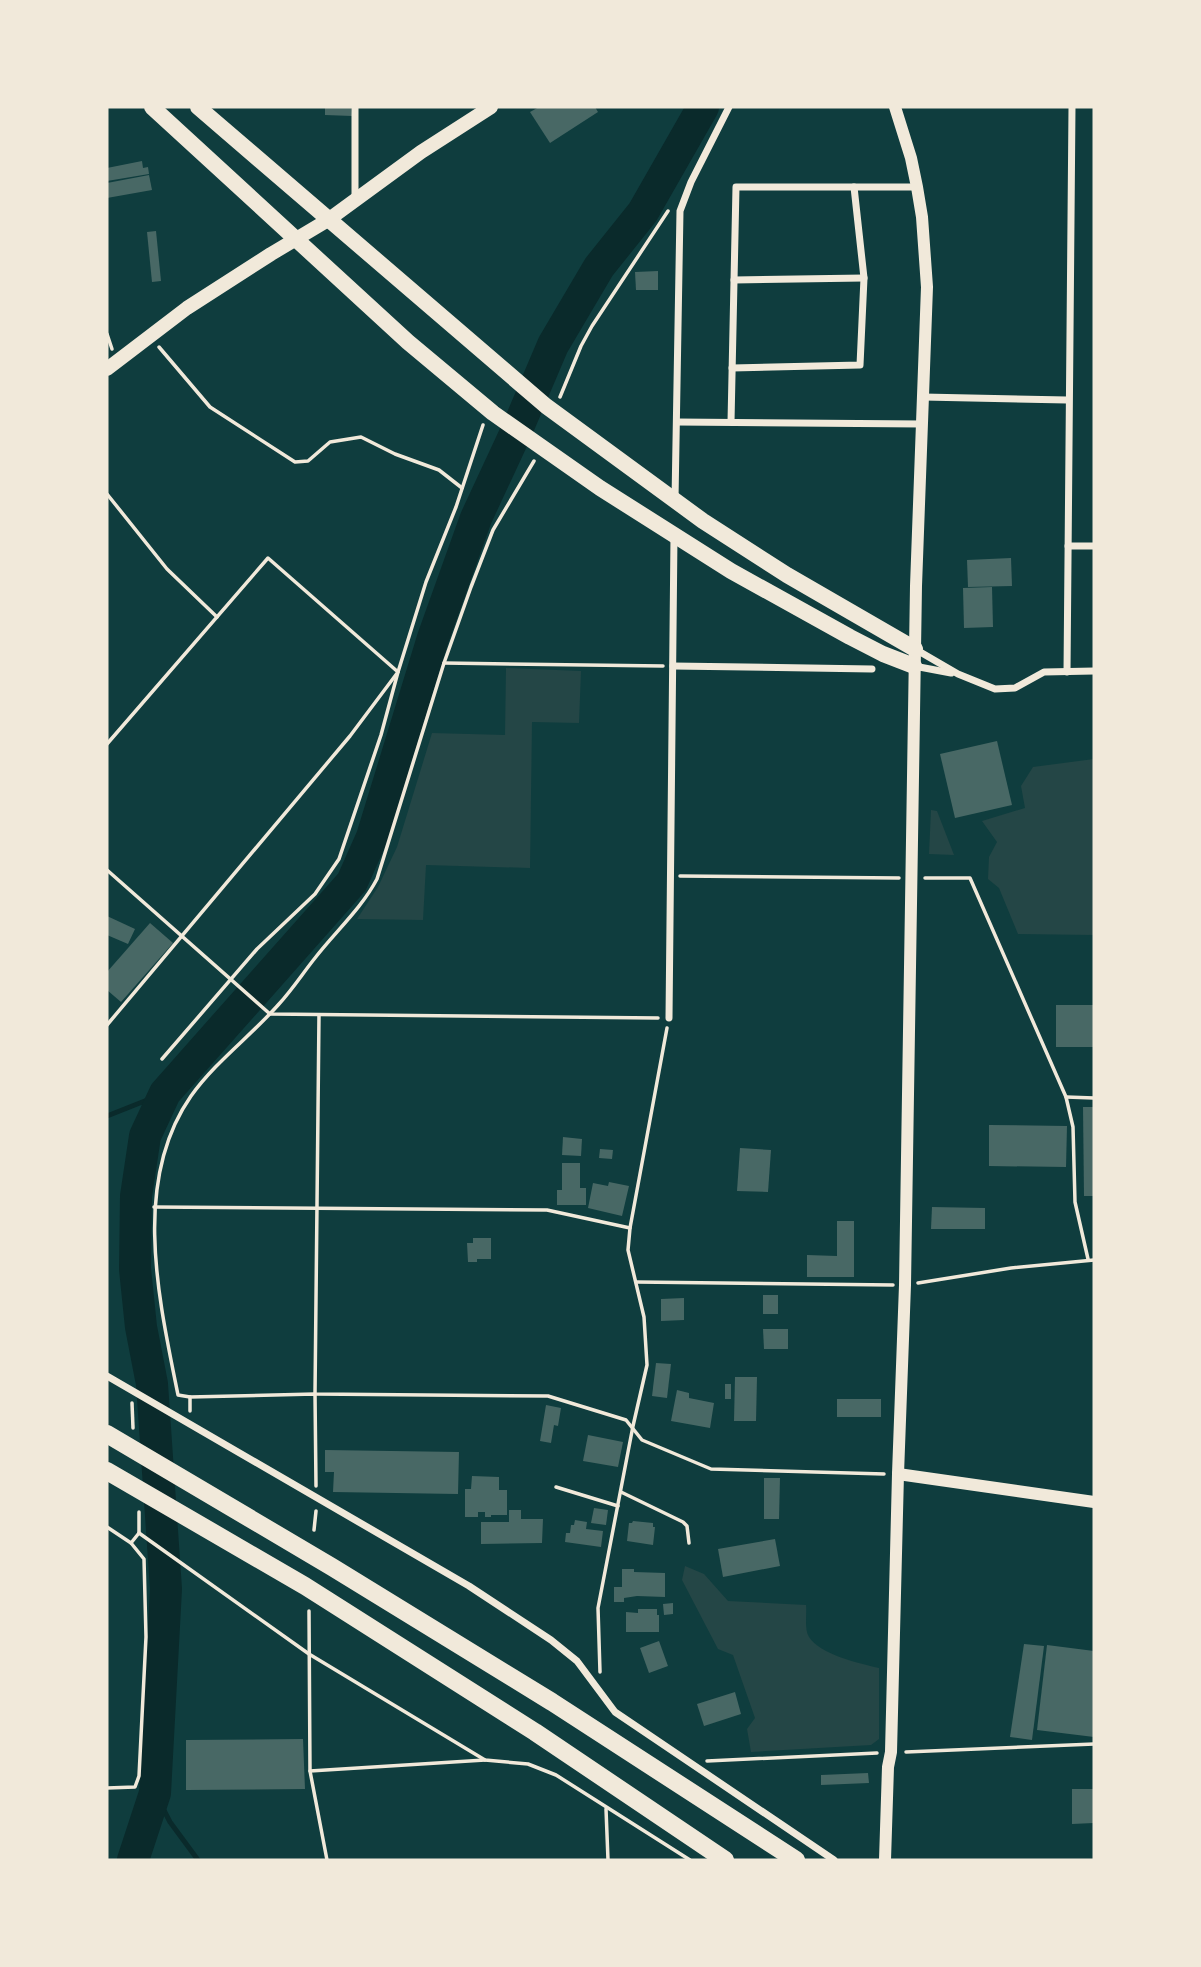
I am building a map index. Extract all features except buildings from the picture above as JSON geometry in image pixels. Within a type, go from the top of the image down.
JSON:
[{"type":"highway","points":[[107,1434],[552,1702],[796,1860]]},
{"type":"highway","points":[[107,1471],[305,1586],[535,1732],[725,1860]]},
{"type":"main road","points":[[152,107],[408,342],[490,411],[674,536],[850,637],[915,666]]},
{"type":"main road","points":[[198,107],[549,409],[676,501],[787,575],[915,649]]},
{"type":"main road","points":[[107,369],[187,309],[328,220],[421,152],[492,107]]},
{"type":"street","points":[[355,107],[355,202]]},
{"type":"street","points":[[676,501],[680,211],[691,182],[729,107]]},
{"type":"street","points":[[885,1860],[888,1767],[891,1752],[905,1285],[915,649],[927,287],[917,187],[909,149],[895,107]]},
{"type":"street","points":[[1067,671],[1072,107]]},
{"type":"street","points":[[731,422],[736,187],[917,187]]},
{"type":"street","points":[[733,368],[860,365],[864,278],[854,187]]},
{"type":"street","points":[[734,280],[864,278]]},
{"type":"street","points":[[923,397],[1068,400]]},
{"type":"street","points":[[677,422],[922,424]]},
{"type":"street","points":[[668,1018],[674,536]]},
{"type":"street","points":[[1068,546],[1094,546]]},
{"type":"street","points":[[915,649],[976,683],[1005,690],[1015,688],[1044,672],[1094,671]]},
{"type":"street","points":[[673,666],[872,669]]},
{"type":"street","points":[[915,666],[958,674]]},
{"type":"street","points":[[107,1376],[469,1586],[551,1640],[578,1661],[615,1712],[834,1860]]},
{"type":"street","points":[[898,1474],[1094,1502]]},
{"type":"path","points":[[549,409],[570,376],[592,326],[671,207]]},
{"type":"path","points":[[150,336],[210,407],[295,462],[308,461],[330,442],[360,437],[395,454],[439,470],[462,488]]},
{"type":"path","points":[[162,1059],[257,949],[315,894],[339,859],[381,735],[426,582],[490,411]]},
{"type":"path","points":[[536,443],[493,530],[444,663],[377,878],[366,898],[270,1014],[251,1034],[237,1043],[191,1096],[164,1157],[154,1207],[160,1304],[178,1395],[548,1396],[626,1420],[642,1440],[711,1469],[898,1474]]},
{"type":"path","points":[[107,494],[167,569],[216,617]]},
{"type":"path","points":[[107,744],[268,558],[398,672]]},
{"type":"path","points":[[444,663],[673,666]]},
{"type":"path","points":[[107,1025],[350,736],[398,672]]},
{"type":"path","points":[[107,870],[270,1014],[668,1018],[629,1228],[628,1250],[644,1317],[647,1365],[598,1608],[600,1694]]},
{"type":"path","points":[[670,876],[970,878],[1066,1097],[1073,1127],[1074,1202],[1088,1259]]},
{"type":"path","points":[[314,1530],[317,1497],[315,1394],[319,1015]]},
{"type":"path","points":[[1066,1097],[1094,1098]]},
{"type":"path","points":[[154,1207],[547,1210],[629,1228]]},
{"type":"path","points":[[636,1282],[905,1285],[1094,1260]]},
{"type":"path","points":[[131,1390],[133,1428]]},
{"type":"path","points":[[190,1397],[190,1425]]},
{"type":"path","points":[[556,1487],[618,1506]]},
{"type":"path","points":[[621,1492],[683,1522],[688,1531],[689,1543]]},
{"type":"path","points":[[131,1543],[139,1534],[139,1512]]},
{"type":"path","points":[[107,1527],[131,1543],[144,1559],[146,1637],[139,1776],[135,1787],[107,1788]]},
{"type":"path","points":[[139,1534],[309,1654],[485,1760]]},
{"type":"path","points":[[309,1611],[310,1771],[327,1860]]},
{"type":"path","points":[[310,1771],[485,1760],[516,1762],[542,1768],[690,1860]]},
{"type":"path","points":[[606,1809],[608,1860]]},
{"type":"shaded area","points":[[506,668],[581,671],[579,723],[532,722],[530,868],[426,865],[423,920],[357,919],[378,887],[397,847],[432,733],[505,735]]},
{"type":"shaded area","points":[[1094,759],[1094,935],[1018,934],[999,888],[988,879],[989,857],[997,842],[982,821],[1025,808],[1021,786],[1033,767]]},
{"type":"shaded area","points":[[931,810],[937,811],[954,855],[929,854]]},
{"type":"shaded area","points":[[685,1566],[704,1574],[728,1601],[806,1605],[807,1630],[814,1643],[841,1657],[879,1668],[879,1739],[871,1745],[751,1752],[747,1729],[755,1718],[733,1655],[718,1649],[682,1580]]},
{"type":"waterway","points":[[133,1860],[155,1793],[166,1589],[152,1384],[141,1327],[135,1269],[136,1196],[145,1136],[165,1093],[352,882],[372,837],[433,638],[476,518],[553,345],[599,267],[643,212],[703,107]]},
{"type":"waterway","points":[[107,1116],[165,1093]]},
{"type":"waterway","points":[[155,1793],[170,1822],[198,1860]]}]
